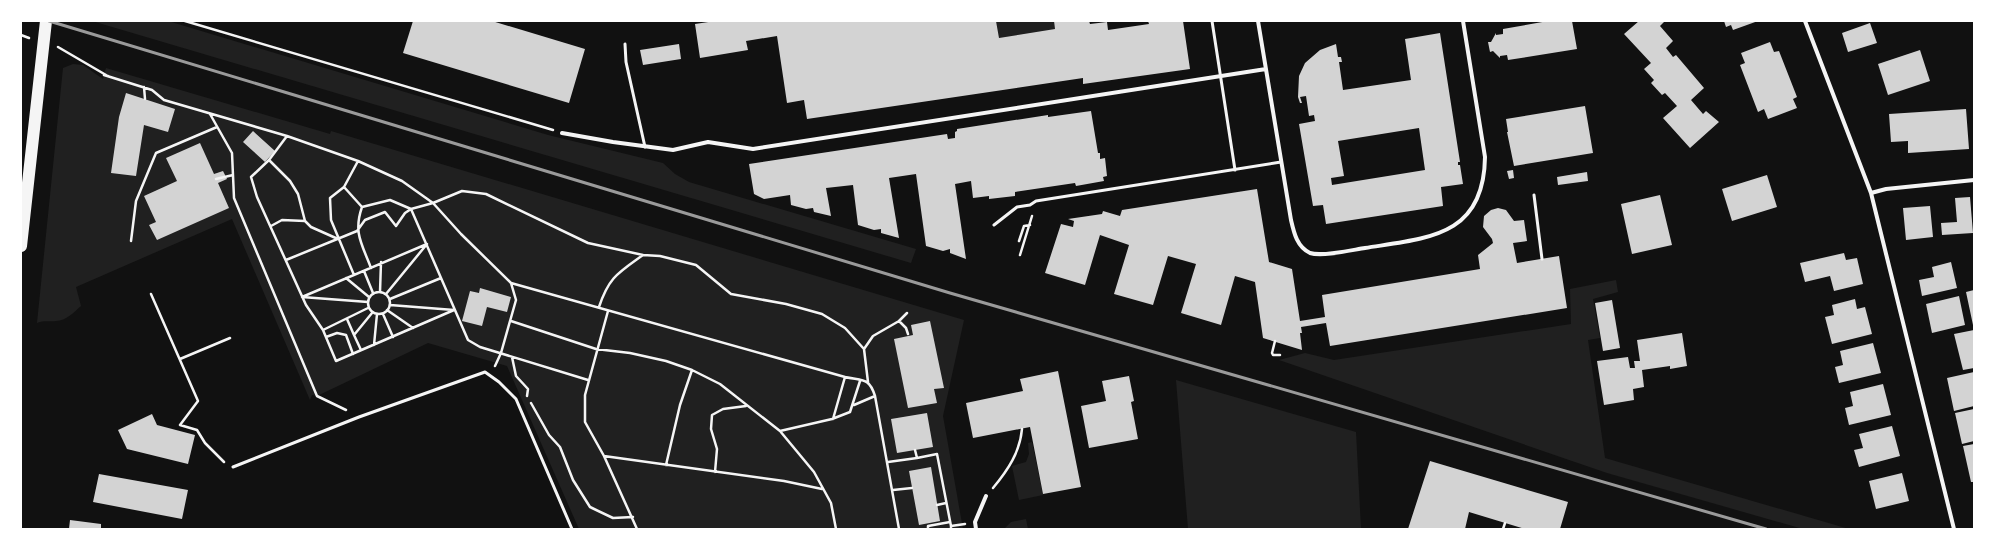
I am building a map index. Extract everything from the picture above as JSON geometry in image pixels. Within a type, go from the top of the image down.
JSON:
[{"type":"highway","points":[[21,246],[46,21]]},
{"type":"street","points":[[1258,21],[1281,162],[1295,236],[1302,248],[1312,253],[1331,253],[1426,239],[1444,232],[1459,222],[1478,198],[1485,176],[1485,157],[1463,21]]},
{"type":"street","points":[[1805,21],[1871,193],[1954,529]]},
{"type":"street","points":[[562,133],[645,147],[673,150],[708,142],[753,149],[1266,69]]},
{"type":"street","points":[[1871,193],[1886,189],[1974,180]]},
{"type":"street","points":[[976,529],[975,522],[986,496]]},
{"type":"lane","points":[[1212,21],[1235,170]]},
{"type":"lane","points":[[625,44],[626,62],[645,147]]},
{"type":"lane","points":[[994,225],[1017,207],[1030,205],[1036,201],[1281,162]]},
{"type":"lane","points":[[1534,195],[1542,259]]},
{"type":"lane","points":[[233,467],[359,417],[485,372],[490,374],[516,399],[572,529]]},
{"type":"path","points":[[185,21],[562,133]]},
{"type":"path","points":[[21,35],[35,39]]},
{"type":"path","points":[[55,45],[108,76],[104,75],[152,90],[164,100],[287,136],[358,161],[402,181],[433,203],[461,234],[511,283],[872,384],[888,462],[899,529]]},
{"type":"path","points":[[144,87],[145,99]]},
{"type":"path","points":[[210,113],[232,153],[234,198],[317,396],[359,417]]},
{"type":"path","points":[[131,240],[136,201],[156,153],[217,127]]},
{"type":"path","points":[[287,136],[269,160],[251,177],[257,197],[302,297],[323,330],[336,361],[454,310]]},
{"type":"path","points":[[269,160],[290,181],[298,194],[305,221],[311,228],[339,239]]},
{"type":"path","points":[[354,275],[331,220],[330,198],[344,187],[358,161]]},
{"type":"path","points":[[216,179],[233,175]]},
{"type":"path","points":[[344,187],[362,207]]},
{"type":"path","points":[[286,260],[357,231],[365,220],[385,212],[396,226],[404,213],[411,209],[433,203],[462,191],[486,194],[588,243],[660,256],[696,265],[731,294],[786,304],[822,314],[845,328],[864,349],[868,382]]},
{"type":"path","points":[[362,207],[390,200],[411,209],[468,340],[480,347],[588,380]]},
{"type":"path","points":[[362,207],[358,218],[357,231],[371,268]]},
{"type":"path","points":[[271,226],[282,220],[305,221]]},
{"type":"path","points":[[1019,242],[1024,226],[1030,225]]},
{"type":"path","points":[[1020,256],[1028,230]]},
{"type":"path","points":[[302,297],[426,244]]},
{"type":"path","points":[[386,294],[426,244]]},
{"type":"path","points":[[599,307],[606,288],[619,272],[643,254]]},
{"type":"path","points":[[380,292],[381,262]]},
{"type":"path","points":[[364,271],[373,293]]},
{"type":"path","points":[[346,278],[369,297]]},
{"type":"path","points":[[390,299],[441,278]]},
{"type":"path","points":[[501,353],[516,300],[511,283]]},
{"type":"path","points":[[380,292],[386,294],[390,299],[390,306],[383,314],[372,313],[368,308],[369,297],[373,293],[380,292]]},
{"type":"path","points":[[151,294],[198,401],[180,425],[198,430],[205,443],[227,464],[233,467]]},
{"type":"path","points":[[302,297],[368,302]]},
{"type":"path","points":[[390,306],[454,310]]},
{"type":"path","points":[[323,330],[368,308]]},
{"type":"path","points":[[388,310],[413,328]]},
{"type":"path","points":[[608,311],[588,380],[585,395],[585,422],[604,456],[633,517],[637,529]]},
{"type":"path","points":[[354,335],[372,313]]},
{"type":"path","points":[[864,349],[873,336],[899,321],[907,313]]},
{"type":"path","points":[[374,345],[377,314]]},
{"type":"path","points":[[383,314],[393,337]]},
{"type":"path","points":[[347,318],[361,350]]},
{"type":"path","points":[[510,321],[596,349],[638,354],[666,361],[692,370],[720,384],[780,431],[814,472],[831,503],[836,529]]},
{"type":"path","points":[[899,321],[906,328],[908,334]]},
{"type":"path","points":[[326,337],[337,333],[346,335],[353,354]]},
{"type":"path","points":[[180,359],[230,338]]},
{"type":"path","points":[[1275,341],[1272,353],[1273,355],[1280,355]]},
{"type":"path","points":[[512,356],[516,376],[528,389],[527,399],[534,407],[549,435],[560,447],[573,480],[590,507],[613,518],[633,517]]},
{"type":"path","points":[[666,465],[680,405],[692,370]]},
{"type":"path","points":[[832,419],[845,377]]},
{"type":"path","points":[[780,431],[832,419],[850,412],[854,405],[860,381]]},
{"type":"path","points":[[854,405],[875,396]]},
{"type":"path","points":[[714,472],[717,449],[711,429],[712,415],[723,409],[747,406]]},
{"type":"path","points":[[986,496],[1008,470],[1021,442],[1022,429]]},
{"type":"path","points":[[915,450],[917,458]]},
{"type":"path","points":[[888,462],[937,454],[951,527],[975,522]]},
{"type":"path","points":[[604,456],[714,472],[784,480],[823,489]]},
{"type":"path","points":[[892,490],[912,488]]},
{"type":"path","points":[[937,505],[946,503]]},
{"type":"path","points":[[928,529],[928,526],[950,522]]},
{"type":"path","points":[[1503,529],[1505,523]]},
{"type":"path","points":[[959,529],[960,524]]},
{"type":"shaded area","points":[[92,21],[168,21],[548,135],[663,163],[675,174],[689,182],[916,249],[911,263]]},
{"type":"shaded area","points":[[996,21],[1054,21],[1055,29],[999,38]]},
{"type":"shaded area","points":[[73,64],[83,65],[103,79],[106,68],[330,134],[331,131],[964,320],[943,416],[963,529],[579,529],[507,366],[428,343],[317,396],[312,395],[310,400],[232,219],[76,287],[81,306],[63,320],[37,323],[63,68]]},
{"type":"shaded area","points":[[1616,280],[1618,292],[1593,299],[1600,338],[1588,340],[1605,458],[1849,529],[1803,529],[1607,473],[1279,360],[1305,353],[1334,360],[1571,324],[1570,289]]},
{"type":"shaded area","points":[[1176,380],[1356,432],[1361,529],[1188,529]]},
{"type":"shaded area","points":[[1032,442],[1043,495],[1019,500],[1012,466],[1026,462],[1029,454],[1028,443]]},
{"type":"shaded area","points":[[1026,519],[1028,529],[1004,529],[1011,522]]},
{"type":"building","points":[[413,21],[492,21],[585,49],[569,103],[403,53]]},
{"type":"building","points":[[715,21],[996,21],[999,38],[1055,29],[1054,21],[1089,21],[1090,24],[1107,22],[1108,30],[1149,24],[1148,21],[1183,21],[1190,69],[1083,84],[1083,78],[807,119],[804,100],[787,103],[777,36],[746,41],[748,50],[700,58],[695,24]]},
{"type":"building","points":[[1548,21],[1572,21],[1577,49],[1508,60],[1507,55],[1500,56],[1500,58],[1493,51],[1490,52],[1488,42],[1491,42],[1496,33],[1496,35],[1503,34],[1503,29]]},
{"type":"building","points":[[1639,21],[1664,22],[1660,26],[1673,41],[1666,48],[1673,57],[1676,55],[1704,88],[1691,100],[1703,114],[1706,111],[1719,122],[1690,148],[1663,118],[1677,106],[1665,93],[1662,95],[1651,83],[1654,80],[1644,69],[1651,63],[1624,34]]},
{"type":"building","points":[[1724,21],[1758,21],[1733,30],[1731,25],[1726,27]]},
{"type":"building","points":[[1870,23],[1877,43],[1848,52],[1842,33]]},
{"type":"building","points":[[1440,33],[1460,162],[1458,162],[1458,165],[1460,165],[1463,184],[1441,187],[1443,206],[1326,224],[1323,205],[1313,206],[1299,124],[1315,121],[1314,115],[1309,116],[1306,96],[1300,97],[1302,103],[1300,103],[1298,97],[1299,76],[1305,63],[1320,50],[1336,44],[1338,57],[1341,57],[1342,62],[1339,62],[1343,90],[1411,80],[1405,39]],"holes":[[[1419,128],[1425,170],[1332,185],[1331,178],[1344,176],[1338,141]]]},
{"type":"building","points":[[1770,42],[1774,52],[1779,51],[1797,97],[1793,99],[1797,108],[1768,119],[1764,109],[1758,112],[1740,65],[1745,63],[1741,53]]},
{"type":"building","points":[[679,44],[681,59],[643,65],[640,50]]},
{"type":"building","points":[[1920,50],[1930,81],[1888,95],[1878,64]]},
{"type":"building","points":[[126,93],[175,109],[168,132],[144,125],[136,176],[111,173],[119,117]]},
{"type":"building","points":[[1585,106],[1593,153],[1514,166],[1506,119]]},
{"type":"building","points":[[1966,109],[1969,149],[1908,153],[1908,141],[1891,142],[1889,114]]},
{"type":"building","points":[[1091,111],[1098,153],[1100,153],[1100,159],[1105,158],[1107,176],[1103,177],[1104,181],[1076,186],[1075,183],[1015,192],[1015,196],[989,199],[989,196],[973,198],[971,181],[955,184],[966,259],[950,253],[950,249],[943,251],[926,246],[916,174],[889,178],[899,238],[881,233],[881,229],[874,230],[858,225],[853,185],[826,188],[831,216],[814,212],[813,208],[806,209],[791,205],[790,195],[764,199],[754,194],[749,164],[947,134],[948,139],[955,138],[955,132],[957,129],[1048,115],[1048,117]]},
{"type":"building","points":[[253,131],[275,151],[265,162],[243,142]]},
{"type":"building","points":[[200,143],[214,174],[223,171],[227,179],[218,183],[229,208],[157,240],[149,225],[156,222],[144,196],[177,181],[166,158]]},
{"type":"building","points":[[1513,170],[1514,178],[1509,179],[1507,171]]},
{"type":"building","points":[[1587,172],[1588,181],[1558,185],[1557,177]]},
{"type":"building","points":[[1767,175],[1777,207],[1732,221],[1722,189]]},
{"type":"building","points":[[1257,189],[1269,262],[1292,269],[1300,321],[1325,317],[1322,295],[1480,269],[1478,255],[1493,243],[1492,239],[1483,227],[1484,216],[1491,210],[1498,208],[1506,210],[1514,221],[1524,220],[1527,241],[1513,243],[1517,263],[1559,256],[1567,308],[1330,346],[1326,323],[1301,327],[1302,333],[1300,333],[1302,350],[1263,338],[1255,282],[1235,276],[1221,325],[1181,313],[1196,264],[1168,256],[1153,305],[1114,294],[1129,245],[1100,235],[1085,285],[1045,273],[1061,224],[1073,227],[1074,221],[1068,219],[1102,214],[1103,211],[1120,216],[1122,210]]},
{"type":"building","points":[[1660,195],[1672,245],[1632,254],[1621,204]]},
{"type":"building","points":[[1970,197],[1973,233],[1942,235],[1941,223],[1957,222],[1955,198]]},
{"type":"building","points":[[1930,206],[1933,237],[1906,240],[1903,208]]},
{"type":"building","points":[[1844,253],[1846,260],[1857,258],[1863,284],[1834,291],[1830,276],[1805,282],[1800,263]]},
{"type":"building","points":[[1951,262],[1957,288],[1922,296],[1919,280],[1934,277],[1932,267]]},
{"type":"building","points":[[480,288],[511,297],[507,312],[487,307],[482,326],[462,321],[470,291],[479,293]]},
{"type":"building","points":[[1974,290],[1974,325],[1973,325],[1966,292]]},
{"type":"building","points":[[1959,296],[1965,325],[1932,333],[1926,304]]},
{"type":"building","points":[[1855,299],[1857,309],[1865,307],[1872,334],[1832,344],[1825,317],[1834,315],[1832,305]]},
{"type":"building","points":[[1612,300],[1620,348],[1603,351],[1595,303]]},
{"type":"building","points":[[930,321],[944,388],[934,389],[937,403],[908,408],[894,339],[913,335],[911,325]]},
{"type":"building","points":[[1974,330],[1974,368],[1963,370],[1954,334]]},
{"type":"building","points":[[1682,333],[1687,366],[1670,369],[1670,366],[1642,370],[1644,387],[1633,389],[1634,400],[1604,405],[1597,361],[1628,357],[1630,368],[1635,368],[1634,361],[1640,361],[1637,340]]},
{"type":"building","points":[[1873,343],[1881,373],[1839,383],[1835,367],[1843,365],[1840,351]]},
{"type":"building","points":[[1058,371],[1081,487],[1043,494],[1030,427],[973,438],[966,403],[1023,391],[1020,379]]},
{"type":"building","points":[[1974,372],[1974,406],[1954,411],[1947,378]]},
{"type":"building","points":[[1129,376],[1134,401],[1131,402],[1138,439],[1089,448],[1081,406],[1106,401],[1102,381]]},
{"type":"building","points":[[1883,384],[1891,415],[1849,425],[1845,408],[1853,406],[1850,392]]},
{"type":"building","points":[[1974,409],[1974,441],[1962,444],[1955,413]]},
{"type":"building","points":[[927,413],[933,447],[897,453],[891,419]]},
{"type":"building","points":[[152,414],[157,425],[195,435],[188,464],[127,449],[118,430]]},
{"type":"building","points":[[1892,426],[1900,456],[1859,467],[1854,450],[1863,448],[1859,434]]},
{"type":"building","points":[[1974,444],[1974,482],[1971,482],[1963,446]]},
{"type":"building","points":[[1430,461],[1568,502],[1560,529],[1525,529],[1469,512],[1465,529],[1408,529]]},
{"type":"building","points":[[931,467],[940,521],[919,525],[909,471]]},
{"type":"building","points":[[1902,473],[1909,501],[1876,509],[1869,481]]},
{"type":"building","points":[[99,474],[188,490],[182,519],[93,502]]},
{"type":"building","points":[[70,520],[101,524],[101,529],[69,529]]},
{"type":"railway","points":[[49,21],[950,293],[1766,529]]}]
